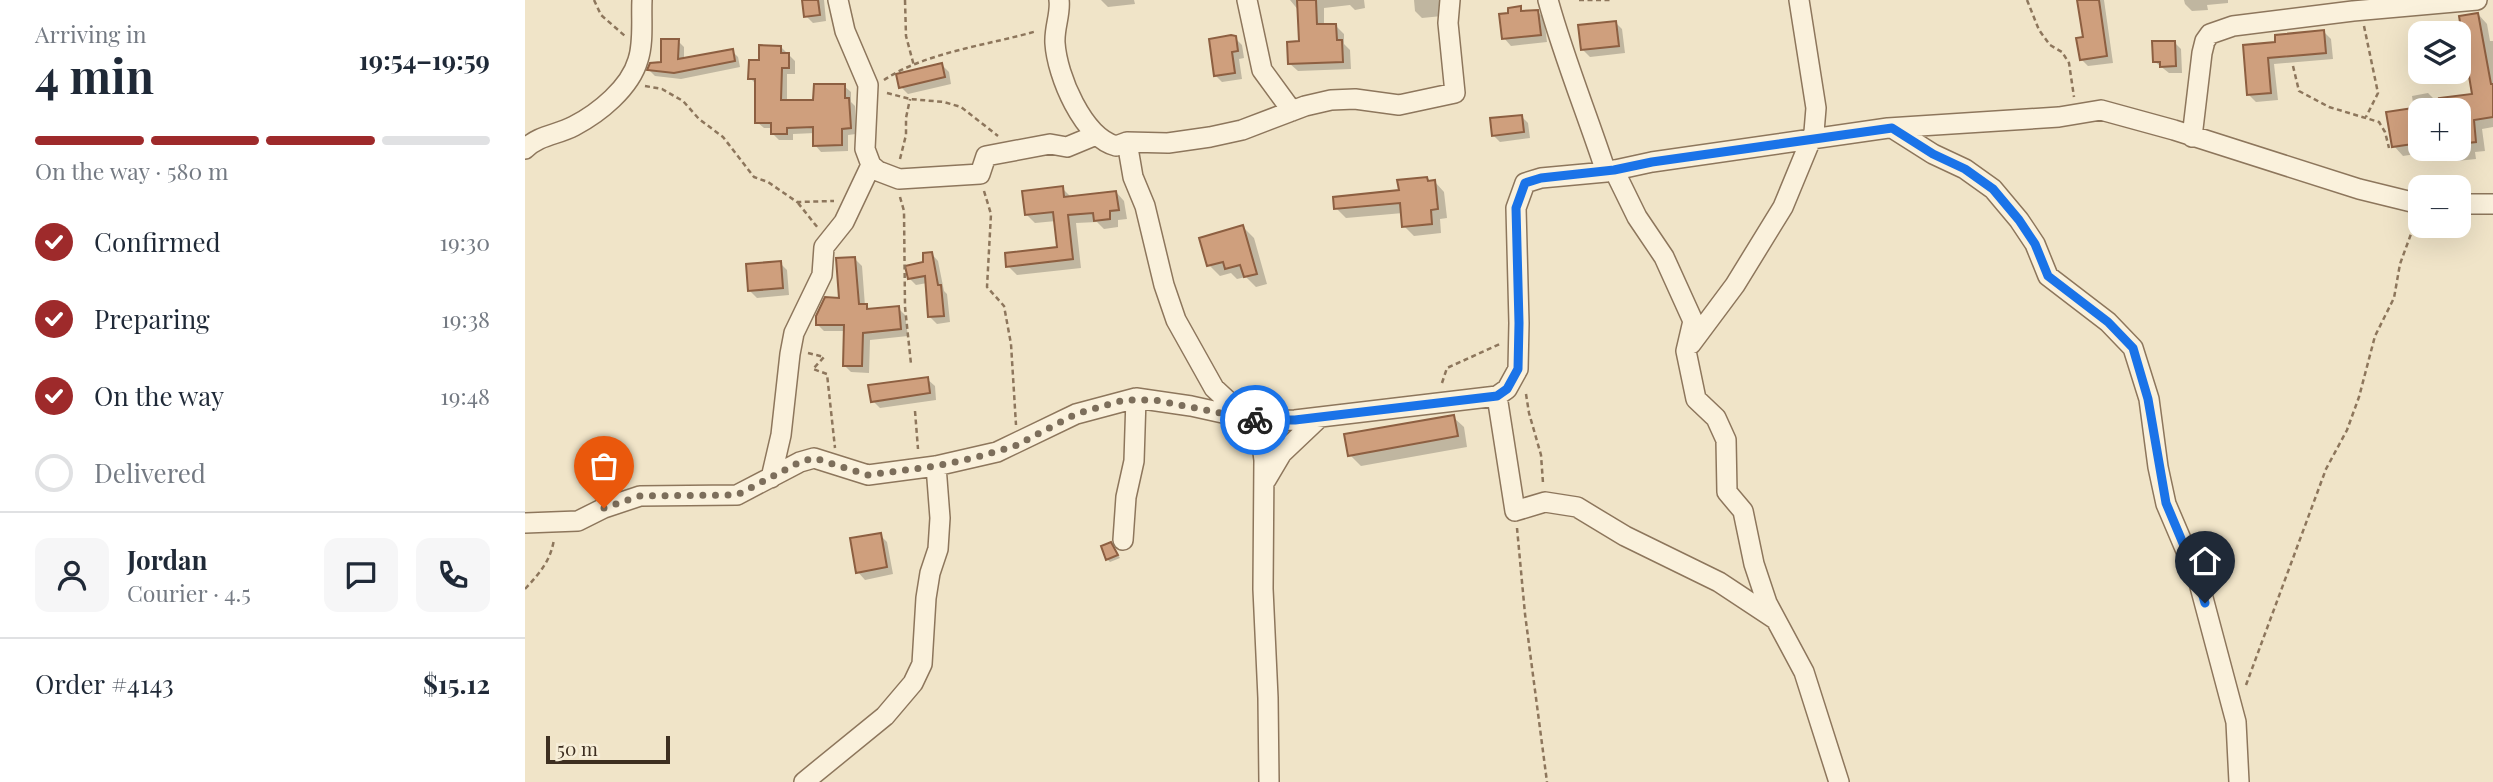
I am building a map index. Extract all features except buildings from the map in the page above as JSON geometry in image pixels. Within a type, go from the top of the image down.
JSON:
[{"type":"street","points":[[525,149],[545,135],[573,127],[596,112],[628,81],[640,51],[642,0]]},
{"type":"street","points":[[838,0],[845,31],[871,87],[865,149],[871,165],[878,171],[899,179],[980,174],[986,156],[1050,144],[1067,147],[1096,135]]},
{"type":"street","points":[[1059,0],[1055,26],[1058,64],[1073,102],[1096,135],[1105,143],[1116,146],[1127,142],[1194,141],[1242,130],[1331,100],[1355,99],[1399,105],[1455,93],[1448,23],[1450,0]]},
{"type":"street","points":[[1247,0],[1262,70],[1292,111]]},
{"type":"street","points":[[1548,0],[1560,43],[1610,171],[1664,257],[1693,321],[1686,351],[1696,399],[1716,418],[1726,440],[1727,492],[1743,511],[1754,564],[1767,603],[1804,672],[1839,782]]},
{"type":"street","points":[[1686,351],[1735,285],[1783,207],[1812,139],[1816,108],[1799,0]]},
{"type":"street","points":[[2192,137],[2202,53],[2210,34],[2233,26],[2353,11],[2477,0]]},
{"type":"street","points":[[529,516],[557,522],[578,521],[604,508],[640,496],[737,495],[800,462],[814,458],[868,475],[933,466],[1015,446],[1076,414],[1136,398],[1253,419],[1320,417],[1497,396],[1507,389],[1518,369],[1516,208],[1525,183],[1541,178],[1610,171],[1652,162],[1892,128],[2101,110],[2358,189],[2408,201]]},
{"type":"street","points":[[1892,128],[1933,154],[1965,169],[1993,189],[2035,244],[2048,276],[2108,322],[2133,348],[2148,399],[2166,503],[2198,579],[2237,722],[2239,782]]},
{"type":"street","points":[[1127,142],[1133,177],[1145,206],[1164,285],[1176,320],[1214,388],[1253,419],[1264,460],[1263,589],[1269,782]]},
{"type":"street","points":[[771,478],[781,435],[795,333],[822,275],[824,247],[844,222],[871,165]]},
{"type":"street","points":[[2471,204],[2493,204]]},
{"type":"street","points":[[1497,396],[1515,511],[1545,502],[1577,506],[1625,536],[1719,582],[1776,619]]},
{"type":"street","points":[[1123,540],[1125,498],[1134,461],[1136,398]]},
{"type":"street","points":[[1264,484],[1282,453],[1320,417]]},
{"type":"street","points":[[804,782],[885,716],[913,683],[922,664],[926,598],[939,539],[940,518],[933,466]]},
{"type":"path","points":[[594,0],[601,15],[640,51]]},
{"type":"path","points":[[905,0],[906,36],[913,66]]},
{"type":"path","points":[[1579,0],[1612,0]]},
{"type":"path","points":[[2027,0],[2039,30],[2050,45],[2062,52],[2069,64],[2076,114]]},
{"type":"path","points":[[2353,11],[2364,28],[2378,93],[2366,117]]},
{"type":"path","points":[[871,87],[913,66],[961,50],[1055,26]]},
{"type":"path","points":[[2293,66],[2299,91],[2329,107],[2379,121],[2389,148]]},
{"type":"path","points":[[632,73],[644,86],[662,89],[683,102],[699,119],[723,137],[751,175],[768,182],[797,202],[821,233],[824,247]]},
{"type":"path","points":[[871,87],[910,99],[944,102],[961,107],[1005,141]]},
{"type":"path","points":[[910,99],[901,152],[899,192],[904,211],[905,307],[911,363]]},
{"type":"path","points":[[980,174],[991,214],[988,287],[1004,306],[1011,344],[1017,410],[1015,446]]},
{"type":"path","points":[[797,202],[855,199]]},
{"type":"path","points":[[2245,688],[2326,469],[2347,429],[2359,397],[2378,328],[2394,298],[2400,264],[2411,238]]},
{"type":"path","points":[[791,348],[824,356],[813,369],[828,374],[837,466]]},
{"type":"path","points":[[915,411],[916,445],[922,459],[933,466]]},
{"type":"path","points":[[1515,511],[1525,614],[1547,782]]},
{"type":"path","points":[[525,589],[548,560],[557,522]]},
{"type":"way so far","points":[[604,508],[640,496],[737,495],[800,462],[814,458],[868,475],[936,466],[1015,446],[1076,414],[1136,398],[1192,406],[1255,420]]},
{"type":"route","points":[[1255,420],[1295,420],[1410,407],[1497,396],[1507,389],[1518,369],[1516,204],[1525,183],[1541,178],[1614,170],[1652,162],[1892,128],[1933,154],[1965,169],[1993,189],[2035,244],[2048,276],[2108,322],[2133,348],[2148,399],[2166,503],[2198,579],[2205,603]]}]
